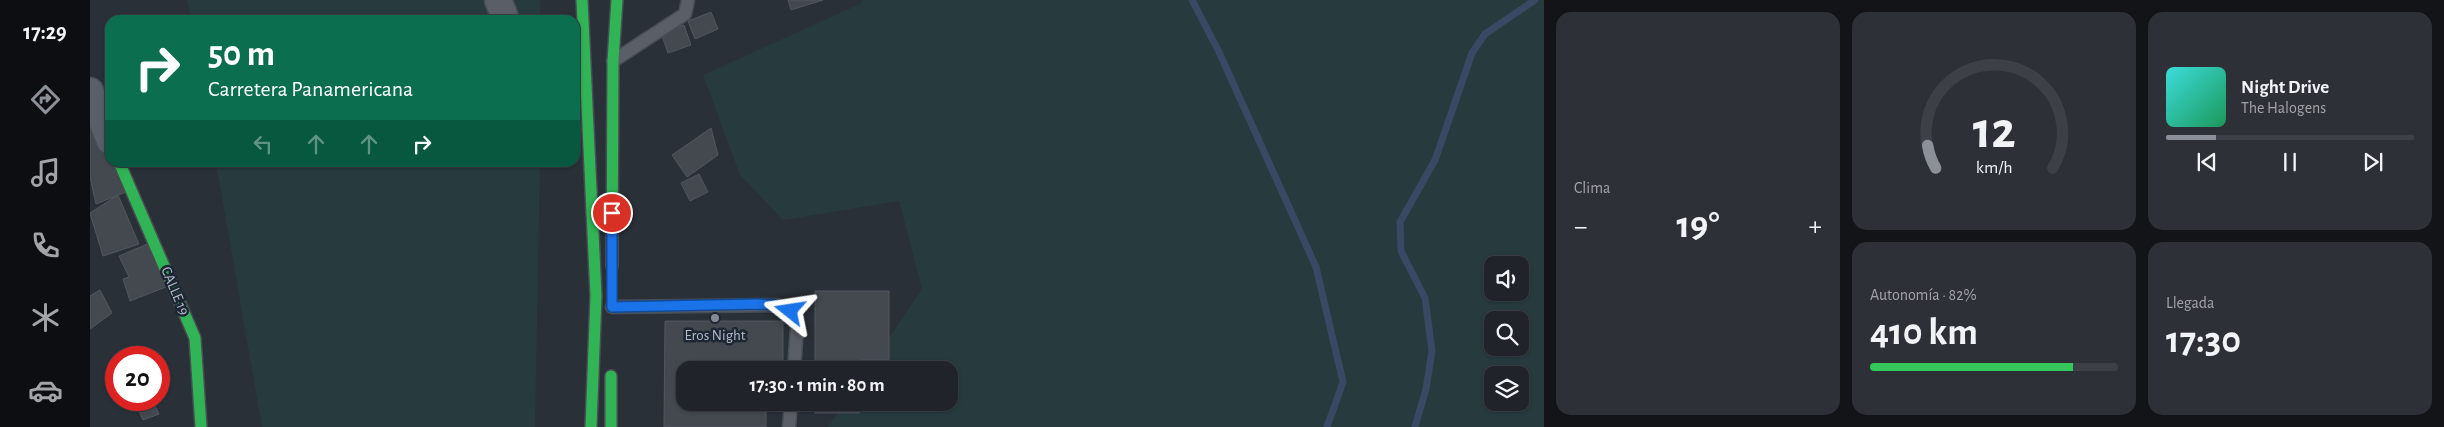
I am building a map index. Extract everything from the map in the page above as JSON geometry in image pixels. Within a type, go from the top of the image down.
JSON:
[{"type":"main road","points":[[582,0],[596,296],[591,427]]},
{"type":"main road","points":[[612,278],[613,61],[617,0]]},
{"type":"main road","name":"CALLE 19","points":[[121,167],[195,338],[201,427]]},
{"type":"main road","points":[[611,367],[611,427]]},
{"type":"street","points":[[498,0],[504,15]]},
{"type":"street","points":[[90,91],[105,128]]},
{"type":"street","points":[[580,134],[589,153]]},
{"type":"lane","points":[[613,61],[685,14],[688,0]]},
{"type":"lane","points":[[612,307],[777,305],[790,311],[797,327],[795,361]]},
{"type":"lane","points":[[789,427],[790,411]]},
{"type":"green space","points":[[187,0],[540,0],[540,15],[190,15]]},
{"type":"green space","points":[[863,0],[1544,0],[1544,427],[828,427],[839,411],[958,411],[958,361],[873,361],[922,289],[899,201],[783,220],[740,175],[703,75],[862,3]]},
{"type":"green space","points":[[217,167],[540,167],[535,427],[262,427]]},
{"type":"building","points":[[788,0],[823,0],[791,10]]},
{"type":"building","points":[[711,12],[718,29],[695,39],[688,21]]},
{"type":"building","points":[[684,25],[691,45],[668,53],[661,33]]},
{"type":"building","points":[[90,102],[105,140],[105,167],[116,167],[126,192],[96,204],[90,177]]},
{"type":"building","points":[[711,128],[718,155],[687,177],[672,155]]},
{"type":"building","points":[[699,174],[708,192],[690,201],[681,183]]},
{"type":"building","points":[[118,195],[139,244],[103,256],[90,213]]},
{"type":"building","points":[[150,243],[166,287],[130,301],[123,279],[129,277],[119,256]]},
{"type":"building","points":[[100,290],[112,313],[90,329],[90,296]]},
{"type":"building","points":[[815,291],[889,291],[889,360],[815,361]]},
{"type":"building","points":[[665,321],[783,321],[783,361],[676,361],[676,411],[766,411],[766,427],[664,427]]},
{"type":"building","points":[[139,411],[158,411],[159,414],[143,420]]},
{"type":"building","points":[[815,411],[859,411],[859,413],[815,413]]},
{"type":"waterway","points":[[1192,0],[1219,52],[1316,267],[1343,382],[1327,427]]},
{"type":"waterway","points":[[1415,427],[1426,389],[1432,351],[1425,298],[1401,251],[1400,222],[1435,160],[1472,53],[1485,34],[1535,0]]},
{"type":"traffic: fast","points":[[582,0],[596,296],[591,427]]},
{"type":"traffic: fast","points":[[612,266],[613,61],[617,0]]},
{"type":"traffic: fast","points":[[121,167],[195,338],[201,427]]},
{"type":"traffic: fast","points":[[611,376],[611,427]]},
{"type":"place","name":"Eros Night","points":[[715,318]]},
{"type":"route","points":[[612,213],[612,307],[758,304],[777,305],[790,311]]}]
